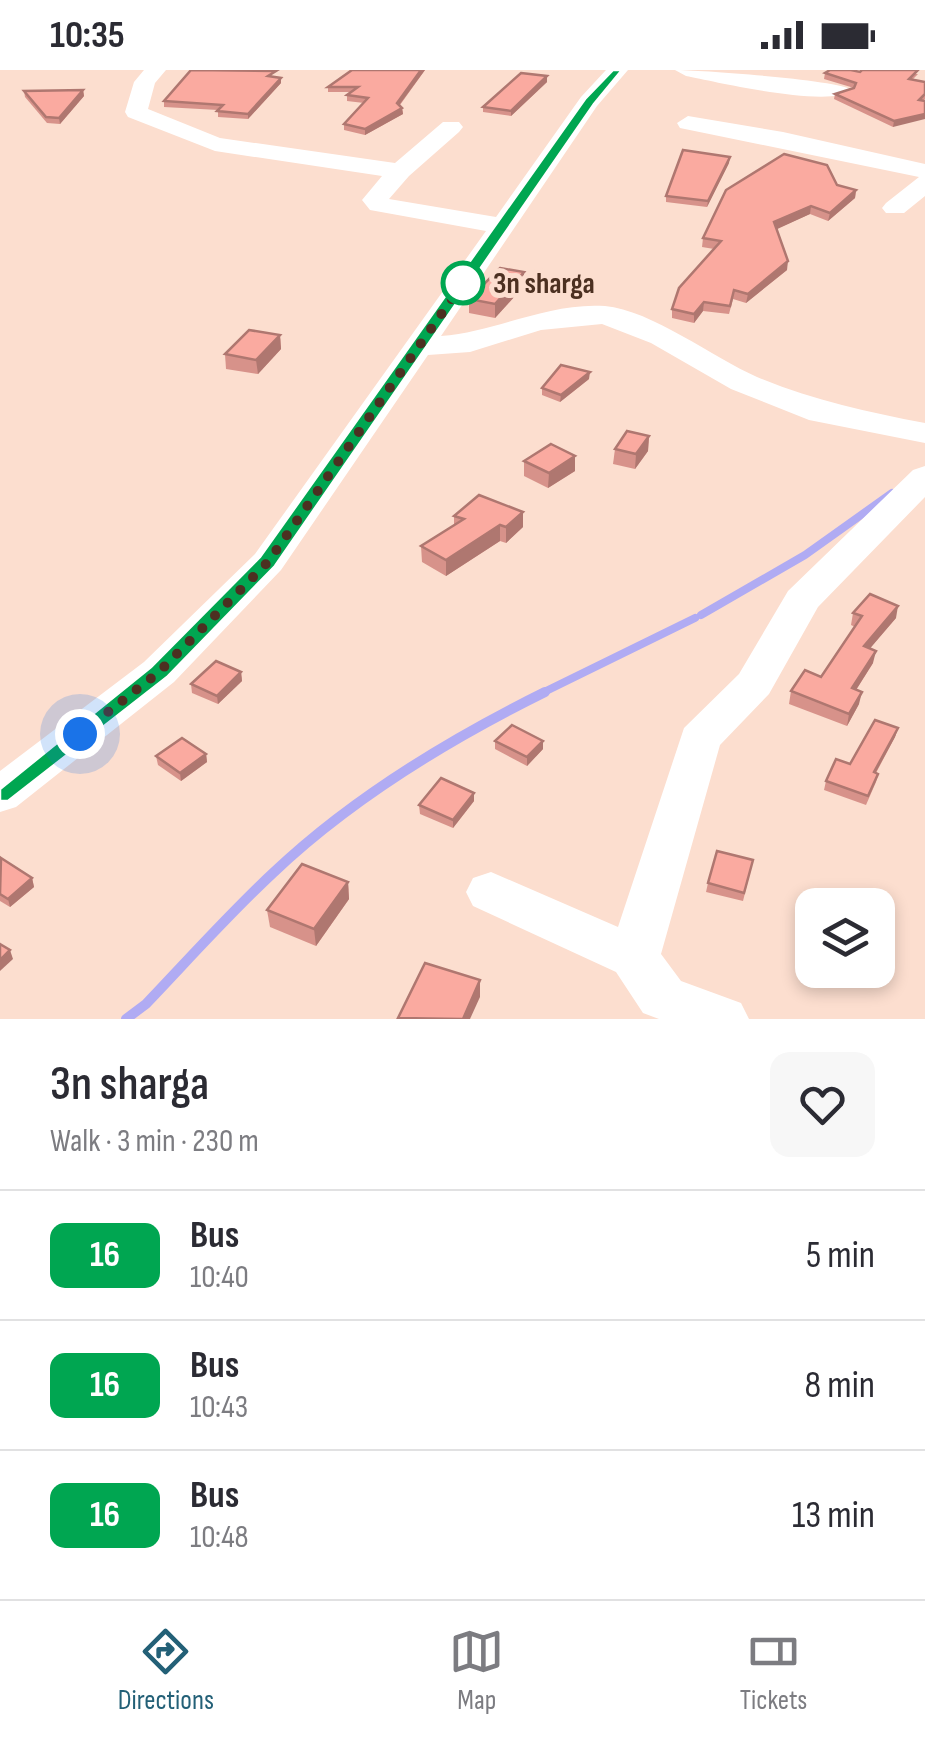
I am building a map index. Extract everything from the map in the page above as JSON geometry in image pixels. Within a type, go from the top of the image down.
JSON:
[{"type":"street","points":[[155,70],[145,82],[136,112],[190,136],[271,155],[400,171]]},
{"type":"street","points":[[0,795],[159,672],[268,562],[590,102],[617,70]]},
{"type":"street","points":[[686,70],[794,88],[840,90]]},
{"type":"street","points":[[688,123],[783,138],[925,171]]},
{"type":"street","points":[[451,127],[400,171],[375,200],[379,204],[503,226]]},
{"type":"street","points":[[896,208],[925,183]]},
{"type":"street","points":[[418,347],[470,343],[538,321],[605,315],[662,338],[742,382],[821,413],[914,431]]},
{"type":"street","points":[[634,956],[700,739],[754,684],[802,600],[925,477]]},
{"type":"street","points":[[492,892],[634,956],[662,997],[722,1019]]},
{"type":"building","points":[[191,70],[276,71],[268,76],[281,78],[248,114],[217,111],[223,105],[164,101]]},
{"type":"building","points":[[352,70],[421,70],[397,103],[402,108],[365,129],[344,124],[368,98],[347,95],[358,87],[328,87]]},
{"type":"building","points":[[918,70],[909,79],[925,82],[925,94],[919,100],[925,101],[925,114],[894,121],[835,94],[854,88],[856,83],[825,73]]},
{"type":"building","points":[[521,73],[547,76],[511,111],[483,107]]},
{"type":"building","points":[[83,90],[59,118],[46,117],[24,91]]},
{"type":"building","points":[[683,150],[730,157],[708,201],[666,196]]},
{"type":"building","points":[[784,154],[827,165],[837,185],[856,190],[830,213],[811,206],[774,222],[788,261],[748,294],[734,290],[730,306],[704,302],[694,314],[672,309],[679,288],[721,241],[703,238],[726,190]]},
{"type":"building","points":[[500,268],[524,272],[495,304],[469,299]]},
{"type":"building","points":[[249,330],[280,335],[256,360],[225,354]]},
{"type":"building","points":[[561,365],[590,372],[561,395],[542,388]]},
{"type":"building","points":[[627,431],[649,436],[636,454],[615,449]]},
{"type":"building","points":[[551,444],[575,456],[549,473],[524,461]]},
{"type":"building","points":[[479,495],[523,512],[506,527],[500,525],[446,560],[421,546],[464,519],[454,516]]},
{"type":"building","points":[[870,594],[898,606],[864,646],[876,651],[852,688],[862,692],[849,714],[791,691],[805,670],[821,677],[862,616],[853,613]]},
{"type":"building","points":[[216,661],[241,672],[217,696],[191,684]]},
{"type":"building","points":[[875,720],[898,728],[874,772],[878,774],[868,796],[826,781],[836,759],[850,764]]},
{"type":"building","points":[[512,725],[543,741],[527,757],[495,741]]},
{"type":"building","points":[[182,738],[206,754],[180,773],[156,756]]},
{"type":"building","points":[[441,778],[474,793],[453,820],[419,805]]},
{"type":"building","points":[[717,851],[753,860],[744,893],[708,883]]},
{"type":"building","points":[[1,858],[32,878],[8,899],[0,894]]},
{"type":"building","points":[[302,864],[348,882],[314,929],[267,910]]},
{"type":"building","points":[[0,944],[10,950],[0,960]]},
{"type":"building","points":[[425,963],[480,980],[463,1019],[398,1018]]},
{"type":"waterway","points":[[701,615],[805,555],[892,493]]},
{"type":"waterway","points":[[540,694],[695,618]]},
{"type":"waterway","points":[[126,1019],[146,1004],[273,873],[335,820],[402,772],[545,692]]},
{"type":"bus line","name":"16","points":[[0,795],[159,672],[268,562],[590,102],[617,70]]},
{"type":"place","name":"3n sharga","points":[[463,283]]},
{"type":"route","points":[[80,734],[159,672],[268,562],[463,283]]}]
